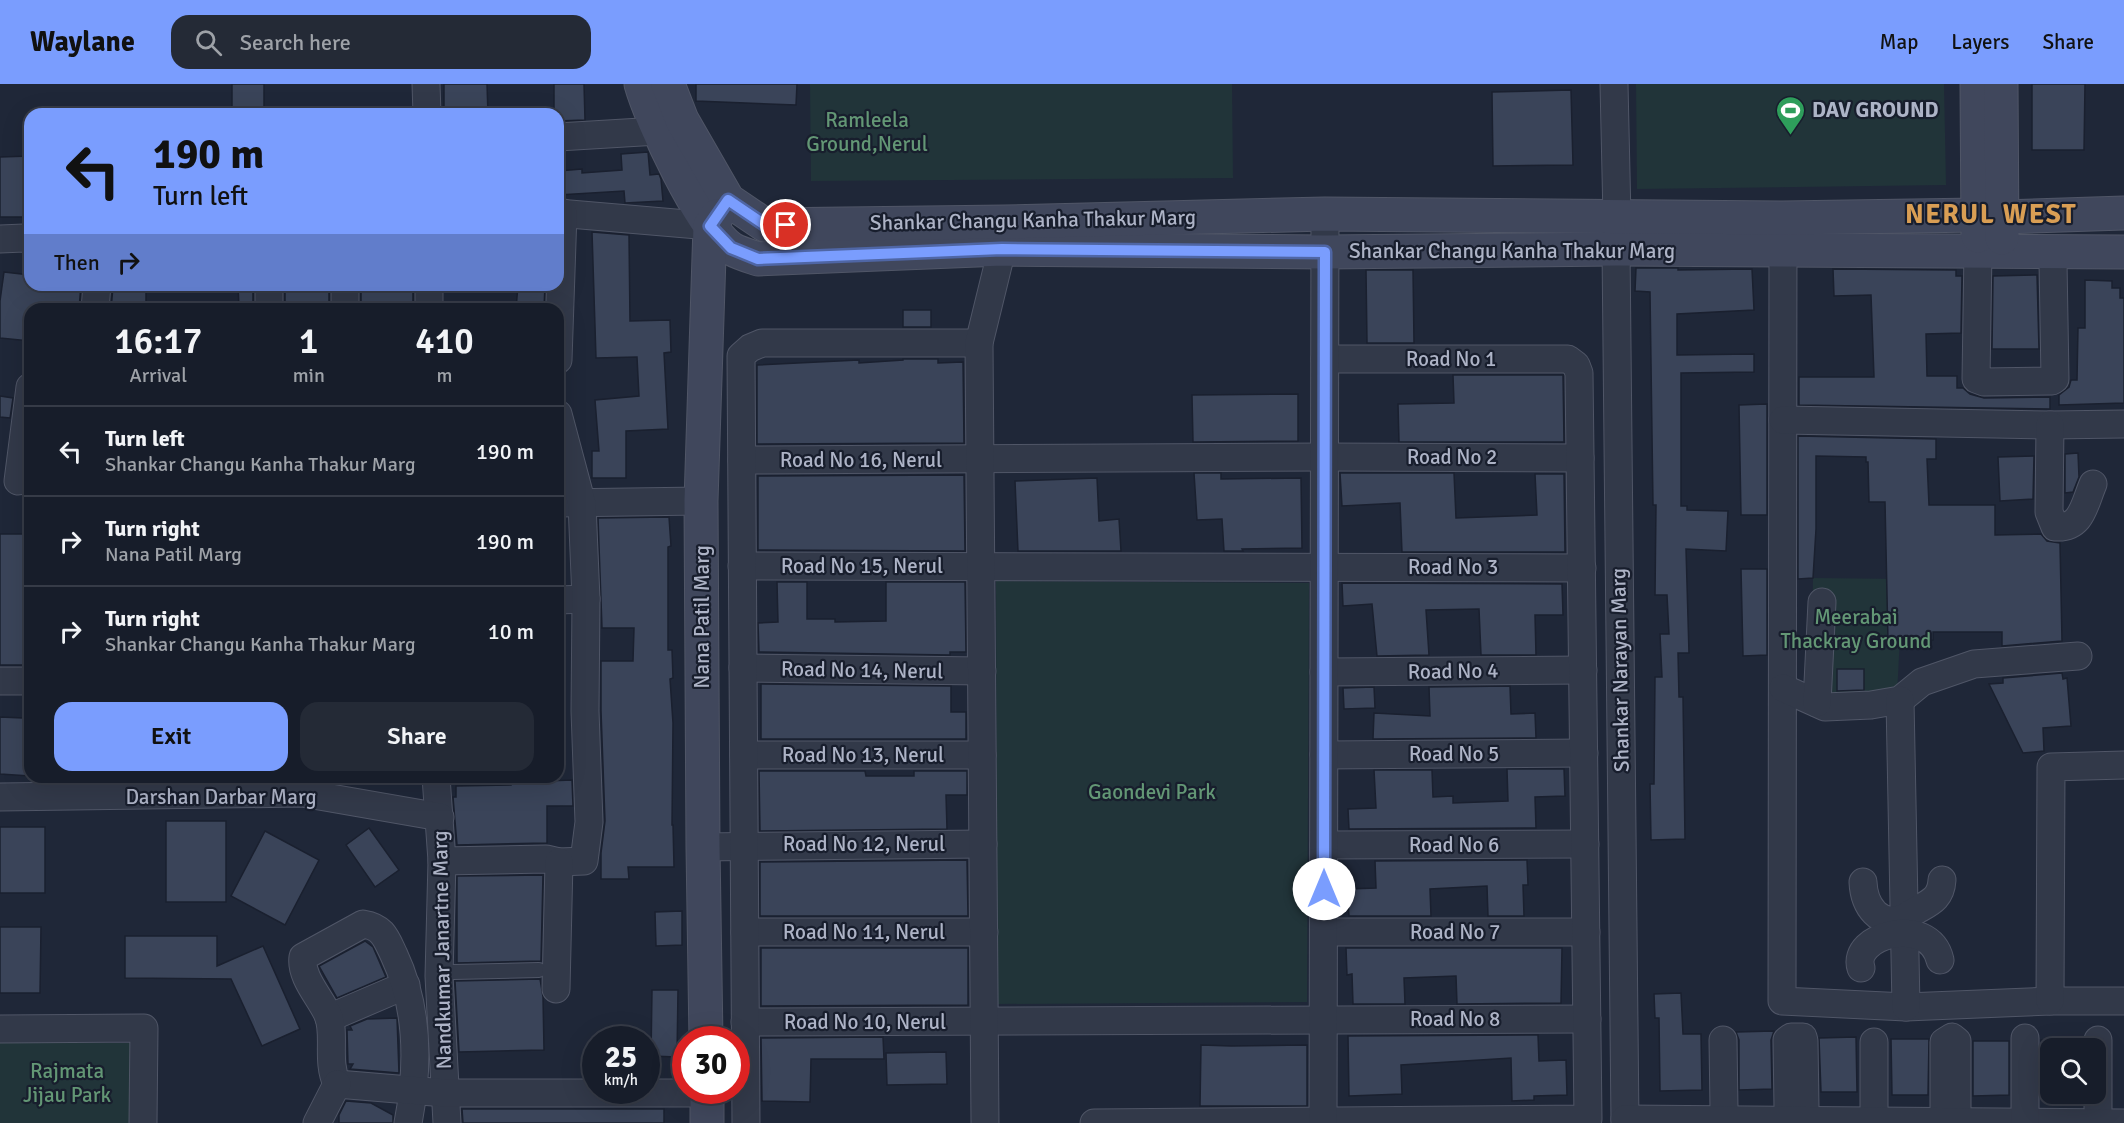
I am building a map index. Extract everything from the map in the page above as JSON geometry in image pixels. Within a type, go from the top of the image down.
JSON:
[{"type":"street","points":[[426,84],[427,108]]},
{"type":"street","name":"Shankar Changu Kanha Thakur Marg","points":[[641,84],[658,131],[719,213],[765,225],[1325,252],[1617,233],[1783,218],[2124,213]]},
{"type":"street","name":"Shankar Changu Kanha Thakur Marg","points":[[668,84],[719,213]]},
{"type":"street","name":"Shankar Narayan Marg","points":[[1614,84],[1633,1117]]},
{"type":"street","points":[[1977,84],[1990,250],[1976,379],[1984,382],[2021,371],[2052,381],[2055,379],[2045,324],[2053,262],[2050,250]]},
{"type":"street","points":[[1989,216],[2001,84]]},
{"type":"street","points":[[564,137],[658,131]]},
{"type":"street","points":[[564,213],[719,213]]},
{"type":"street","name":"Nana Patil Marg","points":[[706,1026],[702,501],[719,213]]},
{"type":"street","points":[[1323,1122],[1325,214]]},
{"type":"street","name":"Shankar Changu Kanha Thakur Marg","points":[[1004,235],[1325,214],[1617,233],[1783,250],[2124,252]]},
{"type":"street","points":[[1783,218],[1782,1001],[1906,1007],[2050,1001],[2124,1001]]},
{"type":"street","points":[[985,1123],[979,343],[1004,235]]},
{"type":"street","points":[[0,239],[24,238]]},
{"type":"street","points":[[746,1123],[741,356],[750,348],[762,343],[979,343]]},
{"type":"street","name":"Road No 1","points":[[1324,358],[1568,359],[1576,365],[1579,373],[1580,458]]},
{"type":"street","points":[[1783,420],[2050,425],[2124,424]]},
{"type":"street","points":[[2050,425],[2049,512],[2055,526],[2069,526],[2077,522],[2093,484]]},
{"type":"street","points":[[16,481],[24,427]]},
{"type":"street","name":"Road No 2","points":[[980,460],[1324,457],[1580,458]]},
{"type":"street","points":[[442,861],[546,859],[584,861],[589,822],[585,711],[586,599],[564,458]]},
{"type":"street","points":[[1094,1123],[1588,1119],[1580,458]]},
{"type":"street","name":"Road No 16, Nerul","points":[[742,460],[980,460]]},
{"type":"street","points":[[570,503],[702,501]]},
{"type":"street","name":"Road No 15, Nerul","points":[[742,566],[1324,567]]},
{"type":"street","name":"Road No 3","points":[[1324,567],[1582,567]]},
{"type":"street","points":[[564,600],[586,599]]},
{"type":"street","points":[[1817,703],[1822,602]]},
{"type":"street","points":[[1783,688],[1825,707],[1871,705],[1900,700],[1922,682],[1974,664],[2078,656]]},
{"type":"street","name":"Road No 14, Nerul","points":[[743,668],[982,671]]},
{"type":"street","name":"Road No 4","points":[[1324,672],[1583,670]]},
{"type":"street","points":[[0,681],[24,681]]},
{"type":"street","points":[[1900,700],[1906,1007]]},
{"type":"street","name":"Road No 5","points":[[1324,755],[1584,753]]},
{"type":"street","name":"Road No 13, Nerul","points":[[744,755],[982,755]]},
{"type":"street","points":[[2050,1001],[2051,767],[2124,765]]},
{"type":"street","name":"Nandkumar Janartne Marg","points":[[437,783],[442,861],[439,976],[447,1123]]},
{"type":"street","name":"Darshan Darbar Marg","points":[[0,797],[92,787],[302,785],[440,817]]},
{"type":"street","name":"Road No 12, Nerul","points":[[703,847],[983,844]]},
{"type":"street","name":"Road No 6","points":[[1324,845],[1585,844]]},
{"type":"street","points":[[547,980],[559,861]]},
{"type":"street","points":[[1861,968],[1859,963],[1867,947],[1904,925],[1935,900],[1942,888],[1942,880]]},
{"type":"street","points":[[1863,882],[1863,894],[1875,915],[1904,925],[1916,933],[1931,945],[1940,960]]},
{"type":"street","points":[[317,1123],[337,1084],[332,1072],[329,1018],[302,967],[303,957],[363,924],[383,932],[406,985],[413,1019],[414,1091],[408,1123]]},
{"type":"street","name":"Road No 11, Nerul","points":[[745,932],[984,932]]},
{"type":"street","name":"Road No 7","points":[[1324,933],[1586,932]]},
{"type":"street","points":[[329,1018],[406,985]]},
{"type":"street","name":"Road No 8","points":[[984,1021],[1587,1019]]},
{"type":"street","name":"Road No 10, Nerul","points":[[745,1022],[984,1021]]},
{"type":"street","points":[[0,1029],[144,1028],[143,1123]]},
{"type":"street","points":[[2025,1038],[2025,1115]]},
{"type":"street","points":[[1723,1040],[1724,1109]]},
{"type":"street","points":[[1874,1042],[1874,1114]]},
{"type":"street","points":[[1633,1117],[2025,1115],[2111,1108],[2106,1082]]},
{"type":"street","points":[[337,1084],[445,1094],[672,1101]]},
{"type":"street","points":[[1633,1117],[1724,1109],[1796,1108],[1874,1114],[1950,1108],[2124,1123]]},
{"type":"lane","points":[[439,976],[453,972],[547,980]]},
{"type":"green space","name":"Ramleela Ground,Nerul","points":[[810,84],[1232,84],[1233,178],[811,181]]},
{"type":"green space","name":"DAV GROUND","points":[[1636,84],[1944,84],[1946,185],[1637,189]]},
{"type":"green space","name":"Meerabai Thackray Ground","points":[[1813,578],[1903,579],[1897,695],[1811,697]]},
{"type":"green space","name":"Gaondevi Park","points":[[996,581],[1309,583],[1307,1002],[997,1004]]},
{"type":"green space","name":"Rajmata Jijau Park","points":[[0,1043],[135,1043],[135,1123],[0,1123]]},
{"type":"building","points":[[232,84],[264,84],[264,108],[232,108]]},
{"type":"building","points":[[444,84],[487,84],[488,108],[444,108]]},
{"type":"building","points":[[554,84],[584,84],[585,120],[564,121],[564,108],[554,108]]},
{"type":"building","points":[[696,84],[797,84],[796,105],[696,101]]},
{"type":"building","points":[[2032,84],[2085,84],[2084,150],[2032,150]]},
{"type":"building","points":[[1571,90],[1573,165],[1493,166],[1492,92]]},
{"type":"building","points":[[648,152],[650,175],[659,174],[663,201],[625,203],[624,191],[564,195],[564,170],[582,169],[582,173],[622,170],[621,154]]},
{"type":"building","points":[[24,156],[24,217],[0,217],[0,157]]},
{"type":"building","points":[[592,232],[629,235],[630,321],[670,320],[671,352],[664,353],[668,429],[626,431],[626,478],[592,478],[592,451],[599,451],[595,400],[639,396],[637,357],[596,358]]},
{"type":"building","points":[[1636,268],[1752,269],[1754,310],[1677,314],[1677,355],[1754,354],[1754,372],[1681,373],[1681,506],[1687,506],[1687,510],[1728,511],[1726,551],[1686,549],[1689,653],[1678,653],[1679,697],[1683,697],[1685,839],[1651,840],[1650,784],[1654,784],[1655,677],[1662,677],[1660,634],[1669,634],[1667,595],[1655,595],[1656,505],[1653,505],[1650,292],[1635,291]]},
{"type":"building","points":[[1833,269],[1956,270],[1956,276],[1962,276],[1961,333],[1926,334],[1927,376],[1957,376],[1957,388],[1963,388],[1970,394],[1984,398],[2050,397],[2050,409],[1799,405],[1799,377],[1874,377],[1871,295],[1834,296]]},
{"type":"building","points":[[1366,270],[1413,270],[1414,343],[1367,343]]},
{"type":"building","points":[[4,272],[24,274],[24,291],[80,291],[80,303],[24,303],[24,340],[0,338],[0,301]]},
{"type":"building","points":[[2037,275],[2039,349],[1992,349],[1993,276]]},
{"type":"building","points":[[2085,280],[2112,281],[2112,288],[2120,288],[2120,298],[2124,298],[2124,403],[2059,405],[2059,395],[2069,387],[2071,380],[2077,380],[2078,328],[2085,328]]},
{"type":"building","points":[[113,291],[146,291],[146,303],[112,303]]},
{"type":"building","points":[[238,291],[253,291],[253,303],[239,303]]},
{"type":"building","points":[[285,291],[329,291],[329,303],[285,303]]},
{"type":"building","points":[[361,291],[413,291],[413,303],[361,303]]},
{"type":"building","points":[[518,291],[545,291],[544,303],[516,303]]},
{"type":"building","points":[[903,310],[931,310],[931,327],[903,327]]},
{"type":"building","points":[[938,359],[938,363],[963,362],[964,443],[757,444],[757,365],[859,360],[859,363]]},
{"type":"building","points":[[1453,375],[1563,375],[1564,442],[1399,442],[1398,404],[1454,403]]},
{"type":"building","points":[[1298,394],[1298,441],[1193,442],[1192,395]]},
{"type":"building","points":[[0,396],[13,398],[10,418],[0,417]]},
{"type":"building","points":[[1767,404],[1767,515],[1741,515],[1739,405]]},
{"type":"building","points":[[1798,436],[1936,439],[1936,459],[1927,459],[1929,505],[1995,505],[1995,535],[2041,534],[2047,541],[2060,543],[2062,641],[2002,646],[2002,632],[1933,632],[1933,640],[1888,641],[1885,502],[1869,502],[1866,457],[1816,456],[1813,578],[1798,579]]},
{"type":"building","points":[[2078,453],[2079,477],[2073,492],[2065,493],[2065,454]]},
{"type":"building","points":[[2034,456],[2033,499],[2000,501],[1998,457]]},
{"type":"building","points":[[1194,473],[1221,473],[1221,479],[1301,478],[1302,548],[1224,551],[1222,519],[1197,520]]},
{"type":"building","points":[[1340,473],[1454,473],[1456,518],[1537,515],[1535,474],[1564,474],[1565,552],[1402,552],[1400,503],[1342,506]]},
{"type":"building","points":[[964,475],[965,551],[758,550],[758,476]]},
{"type":"building","points":[[1097,478],[1099,521],[1119,519],[1121,551],[1018,551],[1015,481]]},
{"type":"building","points":[[669,517],[671,546],[668,547],[668,650],[672,650],[673,678],[670,679],[673,723],[674,867],[628,867],[629,879],[601,879],[605,821],[601,661],[633,661],[634,628],[602,628],[598,518]]},
{"type":"building","points":[[0,534],[24,534],[24,665],[0,665]]},
{"type":"building","points":[[1741,569],[1767,569],[1767,655],[1743,656]]},
{"type":"building","points":[[777,582],[807,582],[807,619],[835,619],[835,622],[886,621],[886,582],[965,582],[966,652],[950,652],[950,655],[759,652],[758,623],[778,622]]},
{"type":"building","points":[[1342,583],[1562,584],[1563,615],[1535,615],[1536,655],[1481,655],[1479,609],[1426,610],[1429,655],[1377,656],[1372,604],[1343,606]]},
{"type":"building","points":[[1837,669],[1864,669],[1864,690],[1837,691]]},
{"type":"building","points":[[2062,673],[2063,679],[2067,678],[2071,726],[2043,728],[2044,751],[2023,753],[1989,684],[2003,683],[2003,678]]},
{"type":"building","points":[[761,684],[951,686],[951,712],[966,712],[966,739],[761,739]]},
{"type":"building","points":[[1510,686],[1511,714],[1535,713],[1536,738],[1373,739],[1374,713],[1430,716],[1429,687]]},
{"type":"building","points":[[1374,687],[1375,708],[1344,709],[1343,688]]},
{"type":"building","points":[[0,717],[23,718],[24,776],[0,774]]},
{"type":"building","points":[[1507,769],[1564,769],[1565,796],[1535,797],[1536,828],[1349,829],[1348,809],[1376,808],[1374,770],[1432,770],[1433,797],[1453,796],[1453,803],[1508,801]]},
{"type":"building","points":[[759,771],[865,771],[866,776],[914,776],[914,771],[967,771],[967,795],[946,795],[947,829],[760,831]]},
{"type":"building","points":[[564,780],[572,780],[573,806],[547,806],[547,843],[457,845],[453,797],[456,797],[456,786],[511,785],[511,783],[564,783]]},
{"type":"building","points":[[166,821],[226,821],[226,902],[166,902]]},
{"type":"building","points":[[0,827],[45,827],[45,893],[0,893]]},
{"type":"building","points":[[369,828],[399,870],[375,887],[346,845]]},
{"type":"building","points":[[265,831],[319,860],[285,925],[231,896]]},
{"type":"building","points":[[967,860],[968,916],[760,916],[760,862]]},
{"type":"building","points":[[1527,860],[1528,885],[1523,885],[1524,916],[1488,916],[1487,886],[1430,889],[1431,916],[1349,916],[1347,889],[1376,888],[1375,861]]},
{"type":"building","points":[[543,875],[541,961],[457,963],[457,876]]},
{"type":"building","points":[[682,911],[682,945],[656,946],[655,912]]},
{"type":"building","points":[[0,927],[41,927],[40,993],[0,993]]},
{"type":"building","points":[[125,936],[217,936],[217,966],[263,946],[300,1029],[262,1046],[231,979],[125,978]]},
{"type":"building","points":[[365,941],[373,947],[386,977],[337,998],[319,966]]},
{"type":"building","points":[[761,948],[968,948],[968,1005],[761,1006]]},
{"type":"building","points":[[1346,948],[1562,948],[1561,1003],[1457,1004],[1456,976],[1404,978],[1405,1004],[1353,1004],[1352,974],[1347,975]]},
{"type":"building","points":[[540,979],[543,997],[544,1050],[459,1052],[455,981]]},
{"type":"building","points":[[652,990],[678,990],[677,1026],[672,1026],[672,1057],[660,1056],[660,1026],[651,1026]]},
{"type":"building","points":[[1681,993],[1683,1034],[1701,1034],[1702,1090],[1660,1091],[1659,1018],[1655,1018],[1654,994]]},
{"type":"building","points":[[397,1018],[399,1073],[350,1069],[353,1064],[348,1064],[347,1030],[352,1030],[350,1026],[367,1019]]},
{"type":"building","points":[[1774,1031],[1771,1040],[1772,1089],[1739,1090],[1739,1040],[1736,1032]]},
{"type":"building","points":[[1538,1035],[1539,1061],[1566,1060],[1567,1095],[1534,1096],[1534,1100],[1512,1101],[1511,1058],[1401,1065],[1402,1094],[1349,1096],[1348,1036]]},
{"type":"building","points":[[883,1037],[884,1059],[811,1059],[810,1102],[762,1101],[761,1038]]},
{"type":"building","points":[[1856,1037],[1857,1092],[1821,1092],[1819,1038]]},
{"type":"building","points":[[1891,1039],[1929,1039],[1928,1095],[1892,1095]]},
{"type":"building","points":[[1973,1041],[2009,1041],[2009,1095],[1973,1096]]},
{"type":"building","points":[[1201,1045],[1307,1045],[1307,1106],[1200,1106]]},
{"type":"building","points":[[946,1052],[947,1084],[887,1085],[886,1053]]},
{"type":"building","points":[[346,1101],[371,1103],[393,1115],[393,1123],[339,1123],[339,1115]]},
{"type":"building","points":[[462,1109],[664,1109],[664,1123],[463,1123]]},
{"type":"place","name":"DAV GROUND","points":[[1791,136]]},
{"type":"district","name":"NERUL WEST","points":[[1991,214]]},
{"type":"route","points":[[786,225],[765,225],[728,200],[710,226],[731,248],[758,259],[1002,249],[1325,252],[1324,889]]}]
